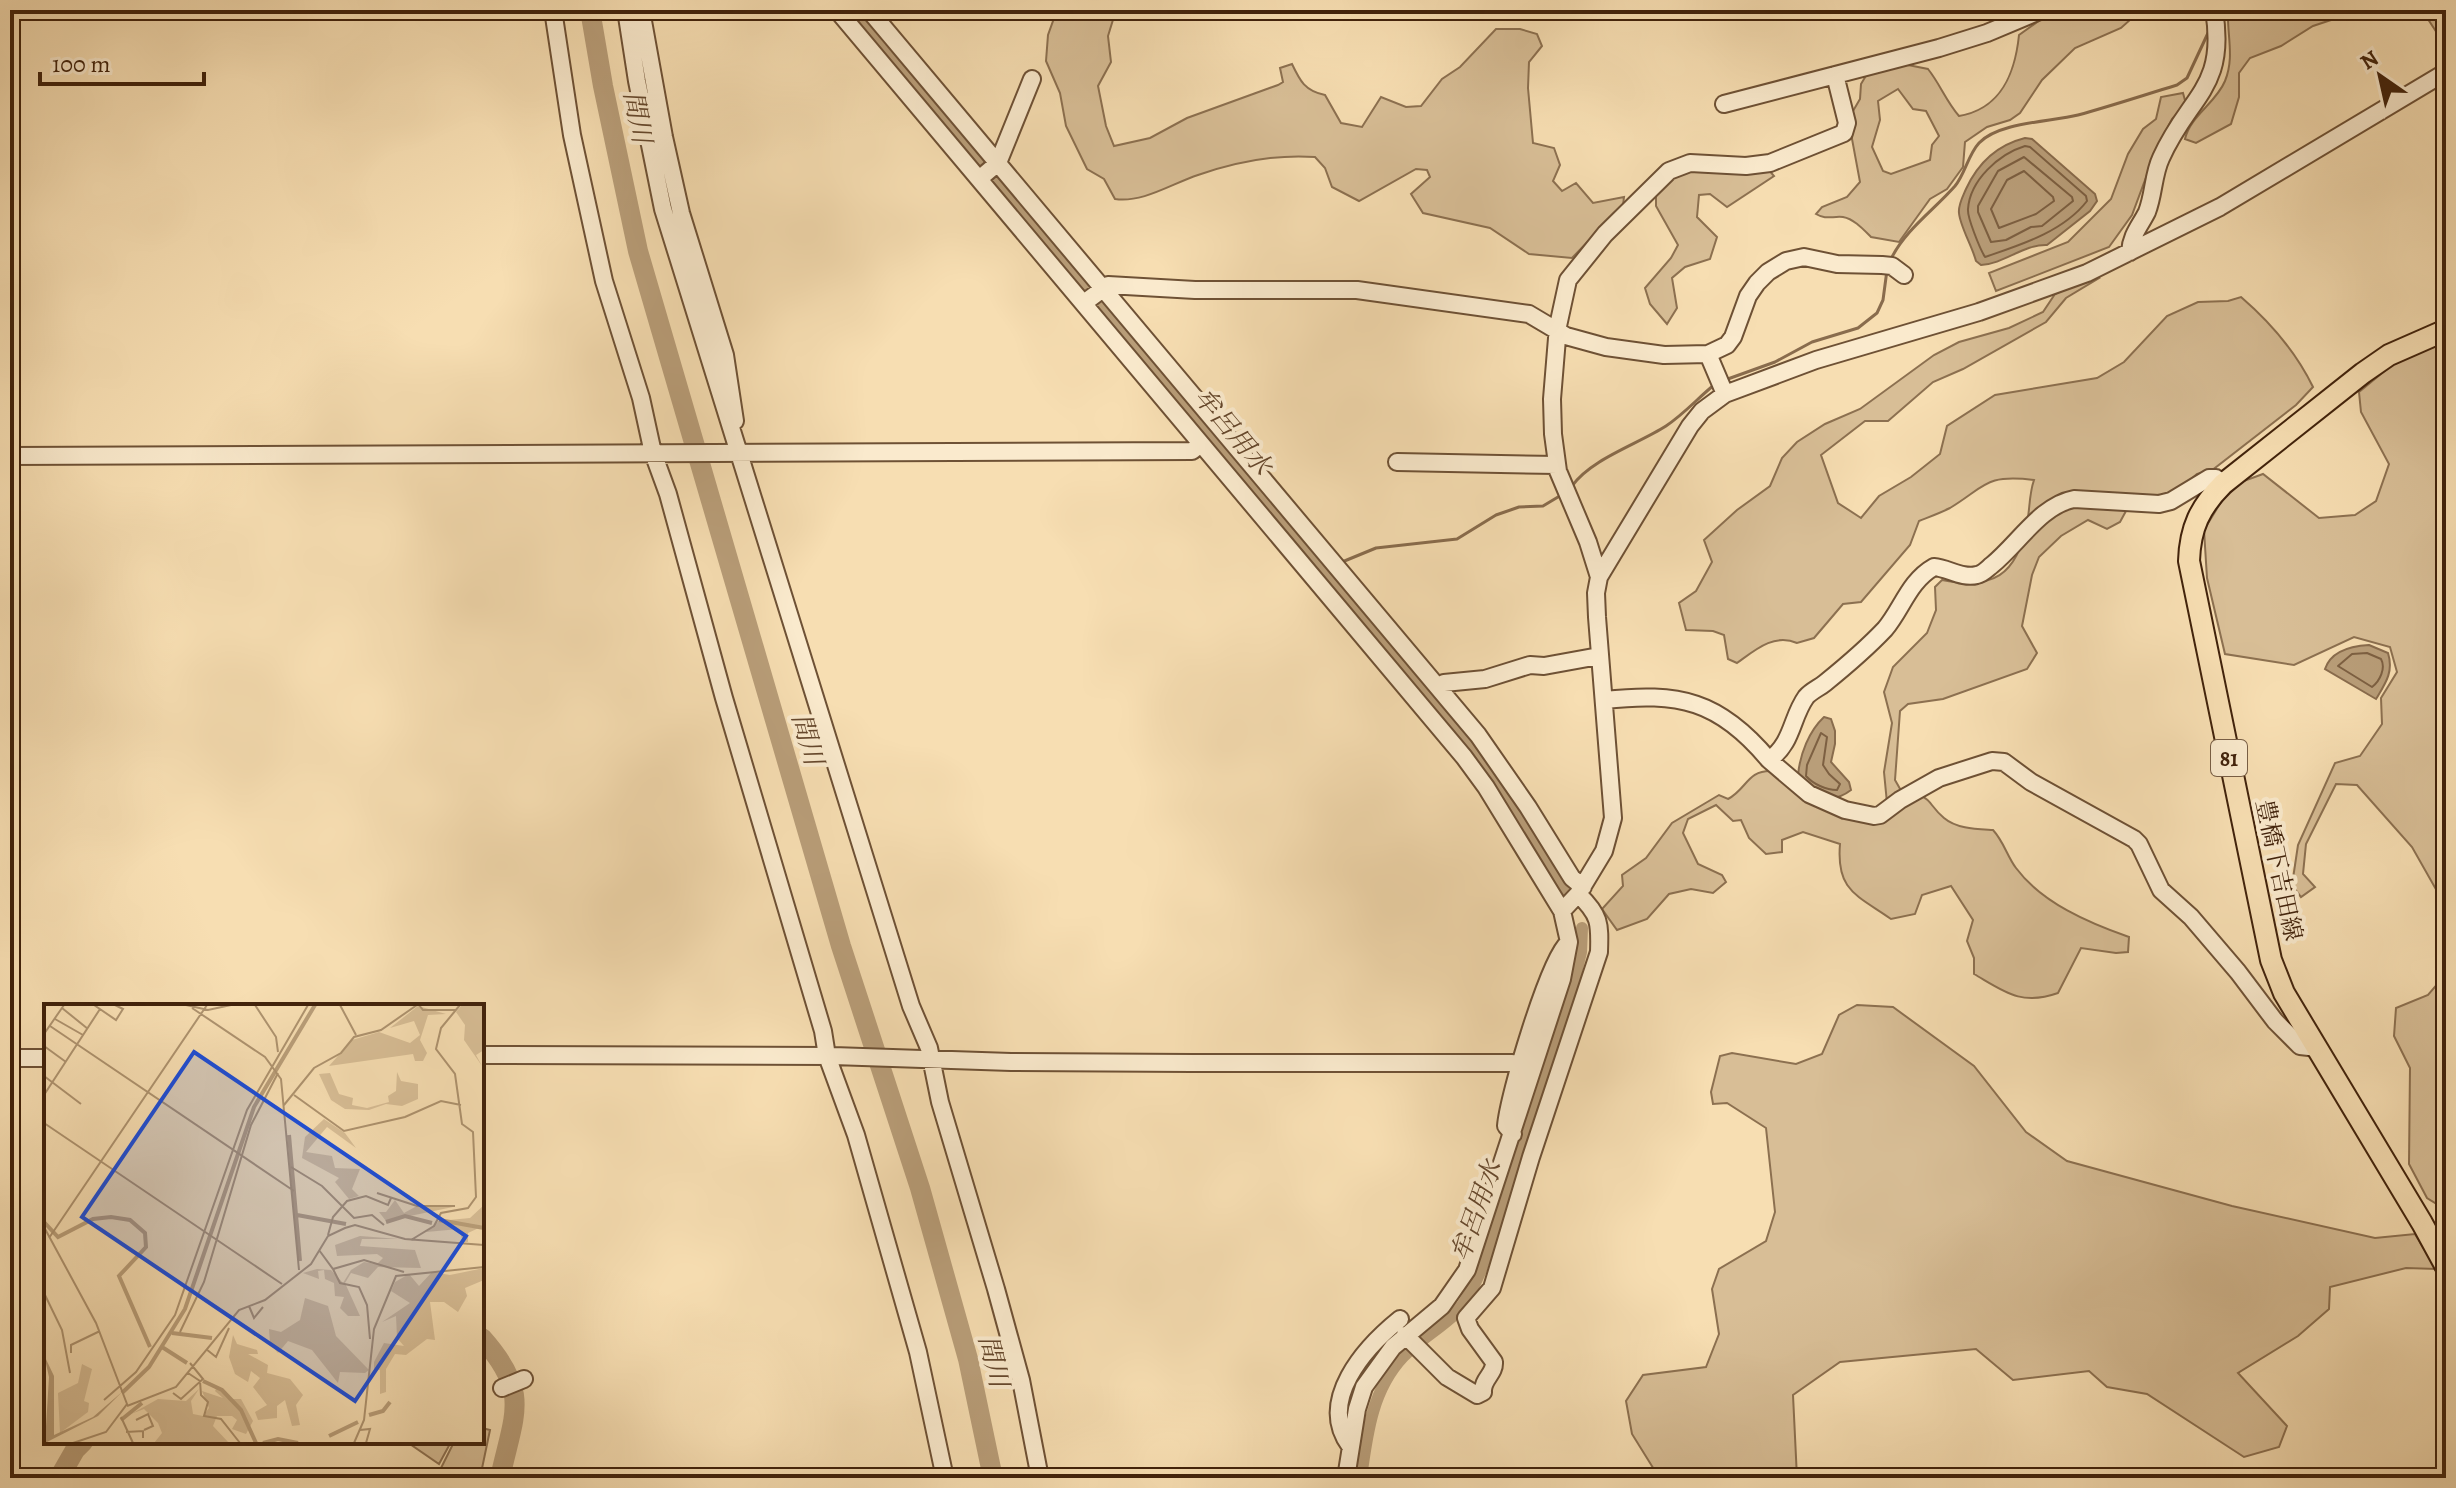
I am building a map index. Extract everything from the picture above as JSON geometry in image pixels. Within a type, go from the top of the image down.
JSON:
[{"type":"main road","name":"豊橋下吉田線","points":[[2446,330],[2389,355],[2223,484],[2208,499],[2196,518],[2189,542],[2194,594],[2271,960],[2284,993],[2446,1267]]},
{"type":"street","points":[[553,10],[572,135],[604,281],[641,398],[724,698],[918,1352],[945,1478]]},
{"type":"street","points":[[626,10],[639,94],[663,209],[929,1059],[1021,1380],[1040,1478]]},
{"type":"street","points":[[641,10],[681,213],[725,355],[735,428],[733,434]]},
{"type":"street","points":[[837,10],[981,177],[1093,296],[1325,567],[1486,787],[1562,911],[1569,942],[1557,1041],[1531,1157],[1492,1288],[1466,1298],[1405,1331],[1377,1365],[1364,1387],[1346,1478]]},
{"type":"street","points":[[869,10],[998,164],[1201,444],[1325,567],[1438,687],[1500,765],[1598,918],[1599,941],[1595,967],[1513,1134],[1467,1270],[1466,1323],[1489,1354],[1494,1368],[1486,1377],[1483,1392],[1477,1395],[1457,1383],[1422,1355],[1405,1331]]},
{"type":"street","points":[[1724,104],[1987,33],[2042,10]]},
{"type":"street","points":[[2130,252],[2131,241],[2150,201],[2160,159],[2214,70],[2218,35],[2214,10]]},
{"type":"street","points":[[1562,911],[1581,890],[1604,851],[1613,818],[1599,656],[1596,593],[1599,577],[1690,426],[1721,386],[1979,312],[2060,285],[2220,207],[2446,72]]},
{"type":"street","points":[[1599,577],[1557,465],[1552,399],[1564,291],[1577,268],[1605,234],[1669,171],[1690,163],[1746,166],[1770,163],[1844,133],[1847,123],[1835,75]]},
{"type":"street","points":[[981,177],[998,164],[1032,79]]},
{"type":"street","points":[[1093,296],[1108,285],[1195,290],[1357,290],[1529,314],[1557,333],[1635,353],[1708,354],[1727,345],[1748,296],[1757,283],[1786,261],[1804,257],[1837,264],[1893,269]]},
{"type":"street","points":[[1708,354],[1721,386]]},
{"type":"street","points":[[10,456],[1192,451],[1201,444]]},
{"type":"street","points":[[1397,462],[1557,465]]},
{"type":"street","points":[[1769,760],[1779,753],[1786,742],[1809,694],[1886,628],[1927,571],[1934,567],[1964,575],[1984,571],[2007,553],[2053,506],[2064,501],[2159,504],[2171,501],[2209,478],[2216,478],[2223,484]]},
{"type":"street","points":[[1438,687],[1444,683],[1485,679],[1530,665],[1544,666],[1599,656]]},
{"type":"street","points":[[1604,700],[1656,695],[1704,705],[1746,736],[1788,778],[1809,794],[1845,810],[1874,816],[1956,771],[1992,761],[2004,762],[2031,782],[2134,839],[2161,890],[2210,939],[2275,1021],[2300,1046],[2318,1048]]},
{"type":"street","points":[[1513,1134],[1506,1126],[1507,1112],[1520,1065],[1552,967],[1561,949],[1569,942]]},
{"type":"street","points":[[484,1055],[1520,1065]]},
{"type":"street","points":[[10,1058],[44,1058]]},
{"type":"street","points":[[504,1387],[524,1379]]},
{"type":"shaded area","points":[[1057,10],[1116,10],[1108,36],[1111,62],[1098,86],[1106,126],[1114,146],[1150,138],[1187,118],[1278,85],[1283,82],[1280,68],[1292,64],[1304,84],[1325,95],[1341,123],[1362,127],[1381,97],[1406,107],[1421,106],[1442,79],[1460,67],[1496,29],[1520,29],[1537,34],[1542,46],[1529,62],[1528,88],[1533,143],[1554,148],[1560,165],[1553,181],[1562,191],[1576,183],[1593,203],[1624,197],[1623,205],[1572,258],[1529,254],[1490,228],[1423,213],[1411,194],[1430,177],[1427,170],[1416,169],[1359,201],[1332,187],[1325,168],[1315,157],[1270,158],[1212,170],[1146,196],[1115,199],[1104,179],[1087,169],[1066,126],[1060,93],[1046,61],[1048,35]]},
{"type":"shaded area","points":[[2054,10],[2141,10],[2121,28],[2075,48],[2042,80],[2020,113],[2010,120],[1987,127],[1965,142],[1963,167],[1947,189],[1930,199],[1899,242],[1871,237],[1847,218],[1816,214],[1822,207],[1847,197],[1860,182],[1852,139],[1853,111],[1867,74],[1903,64],[1928,69],[1959,116],[1986,106],[2003,88],[2014,63],[2019,35]],"holes":[[[1898,89],[1913,109],[1926,111],[1939,136],[1932,145],[1930,160],[1891,174],[1883,171],[1872,147],[1880,120],[1878,101]]]},
{"type":"shaded area","points":[[2239,10],[2367,10],[2361,16],[2334,19],[2313,26],[2281,46],[2250,58],[2239,73],[2239,97],[2231,124],[2196,143],[2185,139],[2192,123],[2225,81],[2230,57],[2228,17]]},
{"type":"shaded area","points":[[2422,10],[2446,10],[2446,40],[2439,36]]},
{"type":"shaded area","points":[[2183,93],[2186,104],[2172,119],[2157,148],[2132,215],[2109,247],[1996,291],[1989,273],[2068,242],[2111,199],[2128,154],[2143,129],[2156,119],[2161,97]]},
{"type":"shaded area","points":[[1700,168],[1768,169],[1774,176],[1727,207],[1710,194],[1699,195],[1697,217],[1717,237],[1710,259],[1685,267],[1672,278],[1677,308],[1667,324],[1650,304],[1645,288],[1678,245],[1656,206],[1656,190],[1674,175]]},
{"type":"shaded area","points":[[2093,275],[2099,278],[2066,298],[2046,322],[1963,369],[1933,382],[1888,421],[1865,421],[1821,455],[1838,503],[1861,518],[1879,496],[1911,477],[1940,454],[1947,426],[1995,395],[2097,378],[2124,362],[2167,316],[2198,302],[2228,301],[2241,297],[2272,327],[2299,362],[2313,387],[2296,405],[2211,471],[2197,474],[2181,488],[2162,498],[2141,499],[2126,511],[2120,522],[2107,529],[2088,520],[2061,536],[2039,557],[2032,575],[2022,626],[2037,653],[2027,669],[1943,699],[1908,704],[1900,711],[1895,780],[1903,794],[1925,798],[1944,818],[1955,824],[1993,830],[2016,868],[2039,892],[2083,918],[2129,937],[2128,952],[2081,948],[2058,993],[2034,998],[2014,995],[1974,974],[1974,958],[1967,941],[1973,920],[1951,886],[1922,895],[1915,914],[1891,919],[1859,897],[1845,882],[1840,844],[1803,832],[1782,840],[1782,852],[1766,854],[1749,838],[1741,820],[1733,821],[1716,805],[1688,819],[1683,833],[1698,864],[1722,875],[1726,882],[1713,893],[1691,889],[1669,894],[1647,919],[1617,930],[1602,909],[1623,886],[1622,875],[1646,858],[1672,823],[1719,795],[1728,799],[1757,774],[1772,771],[1855,818],[1887,803],[1884,772],[1892,723],[1884,692],[1893,667],[1927,633],[1936,610],[1935,587],[1942,580],[1975,583],[2000,575],[2009,567],[2023,541],[2034,480],[1995,480],[1950,508],[1919,521],[1910,545],[1861,602],[1843,604],[1814,638],[1797,643],[1789,640],[1773,642],[1737,663],[1728,659],[1724,635],[1713,631],[1686,630],[1679,603],[1696,591],[1712,562],[1704,540],[1770,486],[1782,458],[1797,442],[1825,424],[1860,409],[1934,355],[1959,342],[2009,328],[2043,312],[2055,294]]},
{"type":"shaded area","points":[[2446,340],[2446,907],[2412,847],[2357,785],[2336,784],[2306,844],[2303,874],[2315,887],[2301,897],[2292,885],[2298,845],[2335,763],[2360,756],[2382,724],[2381,698],[2397,672],[2390,647],[2354,637],[2294,665],[2225,654],[2207,578],[2204,530],[2221,502],[2241,482],[2263,474],[2319,518],[2355,515],[2376,501],[2389,464],[2361,412],[2359,392],[2392,365]]},
{"type":"shaded area","points":[[2446,974],[2446,1194],[2440,1206],[2427,1198],[2409,1164],[2410,1068],[2394,1036],[2396,1008],[2428,995]]},
{"type":"shaded area","points":[[1857,1005],[1893,1007],[1974,1066],[2026,1132],[2067,1161],[2232,1206],[2375,1238],[2415,1234],[2436,1269],[2406,1268],[2330,1287],[2329,1309],[2298,1336],[2238,1373],[2287,1426],[2279,1447],[2244,1457],[2147,1394],[2107,1387],[2089,1371],[2013,1380],[1976,1349],[1840,1362],[1793,1395],[1797,1478],[1673,1478],[1655,1471],[1632,1434],[1626,1401],[1643,1375],[1706,1367],[1719,1334],[1712,1289],[1719,1269],[1766,1241],[1775,1212],[1766,1128],[1727,1103],[1713,1104],[1711,1092],[1720,1056],[1732,1053],[1796,1064],[1822,1054],[1839,1015]]},
{"type":"shaded area","points":[[484,1428],[490,1430],[480,1478],[436,1478],[453,1444],[484,1444]]},
{"type":"shaded area","points":[[410,1444],[450,1444],[439,1464]]},
{"type":"water","points":[[2025,138],[2032,139],[2095,194],[2097,201],[2090,211],[2047,245],[1981,265],[1976,261],[1962,224],[1961,201],[1976,171],[1990,156],[2006,145]]},
{"type":"water","points":[[2369,645],[2388,653],[2390,660],[2388,678],[2376,699],[2325,669],[2332,658],[2342,651]]},
{"type":"water","points":[[1824,717],[1831,719],[1835,731],[1831,762],[1849,782],[1851,790],[1835,798],[1815,793],[1798,775],[1806,743]]},
{"type":"waterway","name":"間川","points":[[590,10],[638,251],[841,946],[920,1188],[968,1359],[993,1478]]},
{"type":"waterway","name":"牟呂用水","points":[[849,10],[955,131],[1477,754],[1566,895]]},
{"type":"waterway","points":[[2222,17],[2230,10]]},
{"type":"waterway","points":[[1891,259],[1912,229],[1955,186],[1975,148],[1988,136],[2012,127],[2078,115],[2177,85],[2187,78],[2208,33]]},
{"type":"waterway","points":[[1725,380],[1775,362],[1812,342],[1858,328],[1877,313],[1883,300],[1887,270]]},
{"type":"waterway","points":[[1572,486],[1580,476],[1603,460],[1673,421],[1714,385]]},
{"type":"waterway","points":[[1342,562],[1376,548],[1457,539],[1496,515],[1519,507],[1543,506],[1563,494]]},
{"type":"waterway","points":[[1325,575],[1333,569]]},
{"type":"waterway","name":"牟呂用水","points":[[1361,1478],[1369,1429],[1384,1384],[1403,1357],[1460,1308],[1481,1270],[1573,985],[1581,952],[1582,928]]},
{"type":"waterway","points":[[484,1341],[507,1374],[515,1404],[500,1478]]},
{"type":"waterway","points":[[59,1478],[81,1444]]}]
